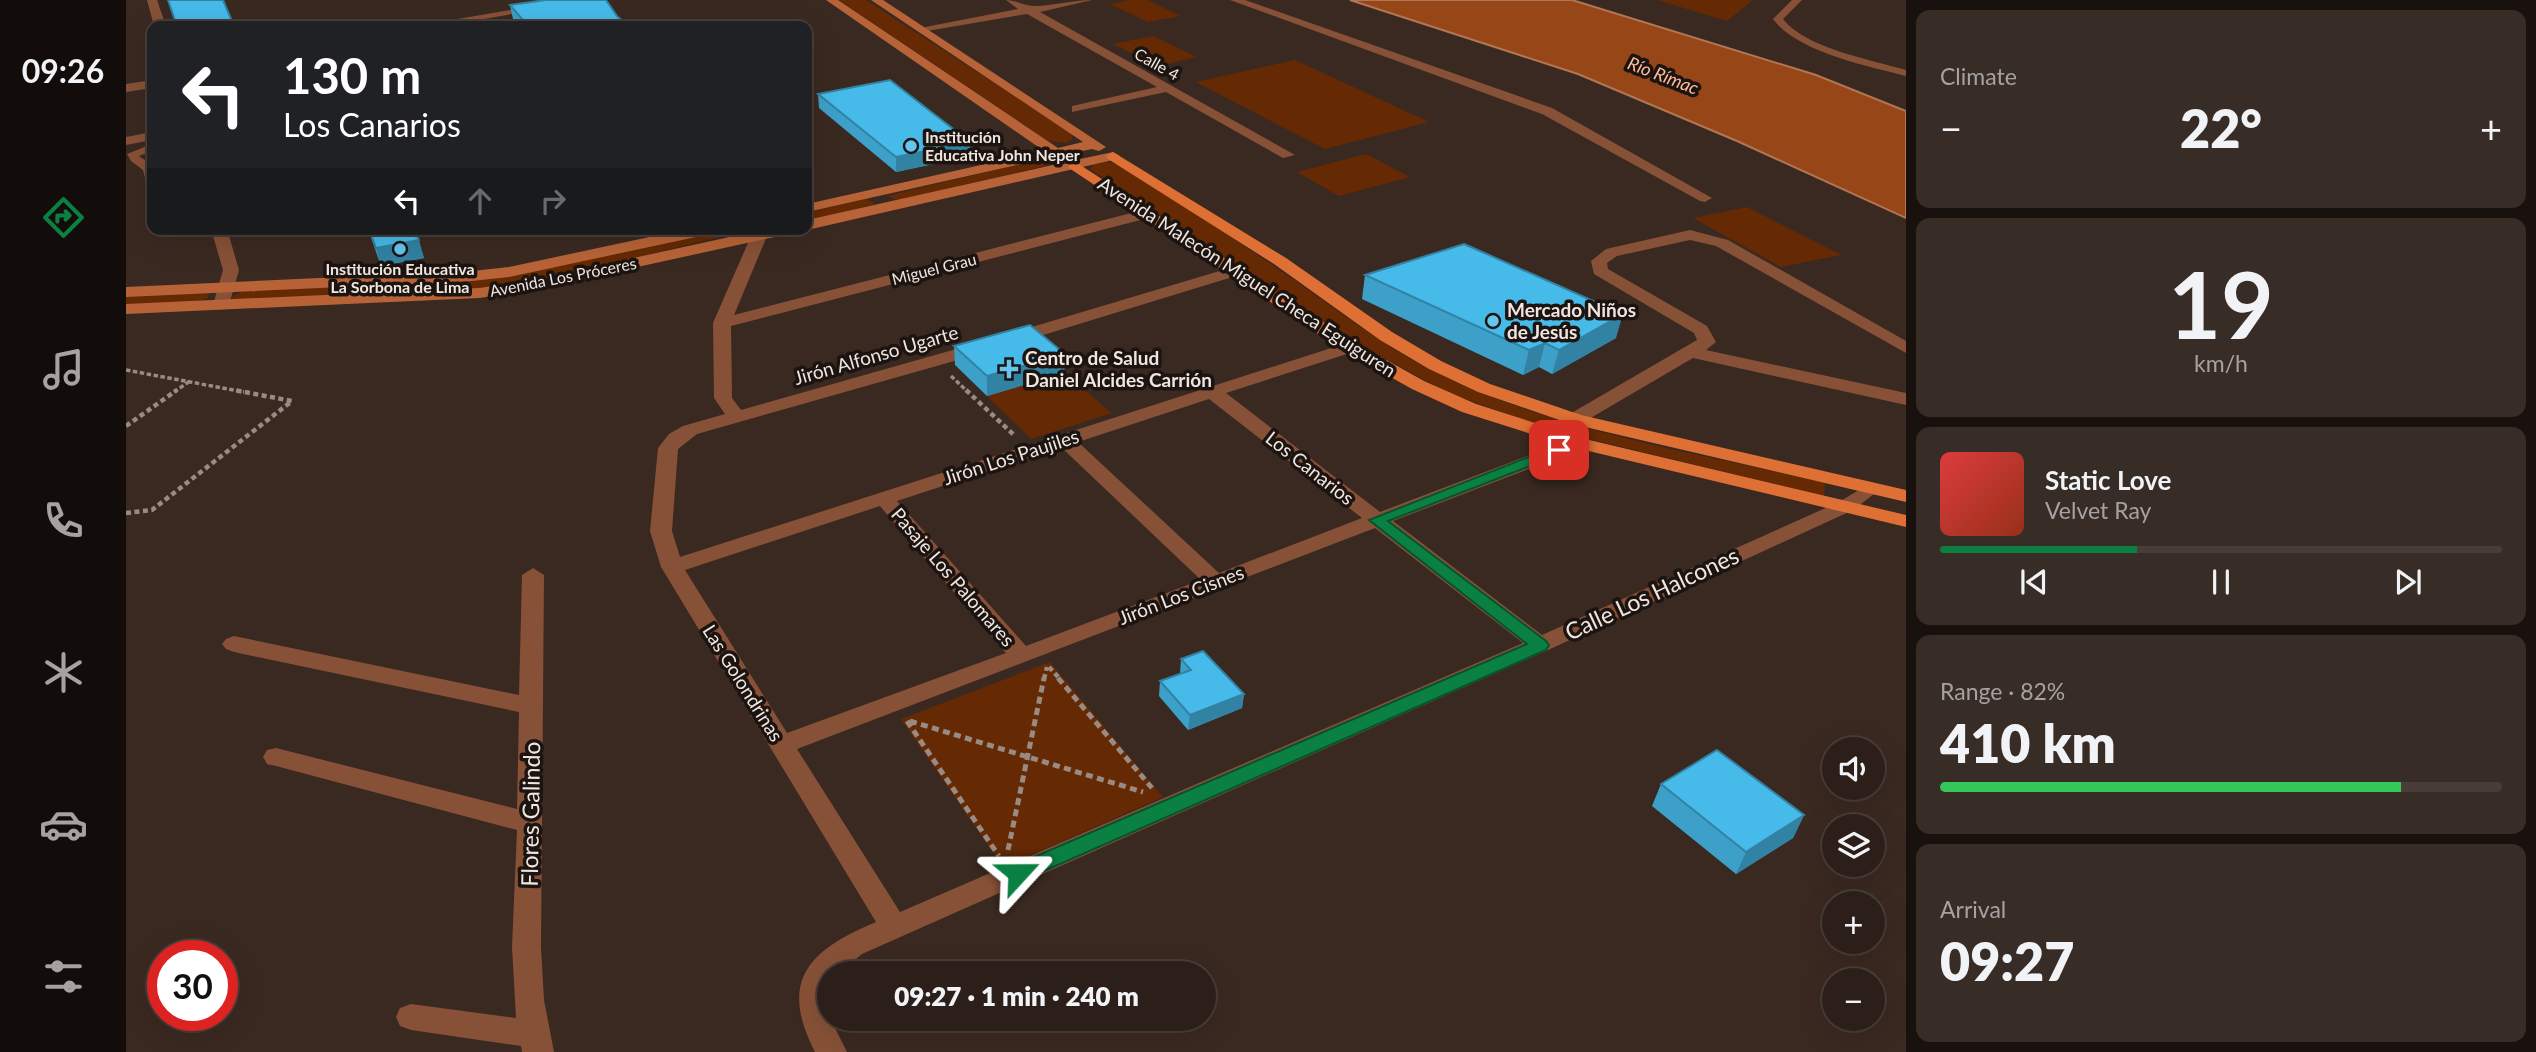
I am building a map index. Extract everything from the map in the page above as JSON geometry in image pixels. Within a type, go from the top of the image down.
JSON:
[{"type":"main road","points":[[831,0],[1074,165]]},
{"type":"main road","points":[[876,0],[1113,156]]},
{"type":"main road","points":[[812,207],[1094,144]]},
{"type":"main road","points":[[812,224],[1113,156]]},
{"type":"main road","name":"Avenida Malecón Miguel Checa Eguiguren","points":[[1113,156],[1280,261],[1386,336],[1435,365],[1484,388],[1575,419],[1906,496]]},
{"type":"main road","name":"Avenida Malecón Miguel Checa Eguiguren","points":[[1074,165],[1350,347],[1418,386],[1469,408],[1579,443],[1906,521]]},
{"type":"main road","points":[[874,193],[888,206]]},
{"type":"main road","name":"Avenida Los Próceres","points":[[126,292],[433,280],[509,272],[682,235]]},
{"type":"main road","name":"Avenida Los Próceres","points":[[126,309],[479,293],[537,285],[745,235]]},
{"type":"street","points":[[152,0],[158,21]]},
{"type":"street","points":[[492,0],[503,13]]},
{"type":"street","points":[[464,21],[588,0]]},
{"type":"street","name":"Calle 4","points":[[1011,0],[1288,155]]},
{"type":"street","points":[[921,29],[1087,0]]},
{"type":"street","points":[[1235,0],[1547,111],[1705,198]]},
{"type":"street","points":[[126,88],[147,85]]},
{"type":"street","points":[[1077,109],[1168,88]]},
{"type":"street","points":[[126,141],[147,137]]},
{"type":"street","name":"Miguel Grau","points":[[722,323],[1147,214]]},
{"type":"street","points":[[221,235],[231,270],[221,305]]},
{"type":"street","points":[[736,416],[723,398],[722,323],[757,235]]},
{"type":"street","points":[[1575,419],[1707,342],[1701,330],[1600,271],[1599,261],[1612,253],[1690,235],[1704,236],[1722,243],[1906,348]]},
{"type":"street","name":"Jirón Alfonso Ugarte","points":[[690,430],[935,362],[1233,272]]},
{"type":"street","name":"Jirón Los Paujiles","points":[[672,567],[1350,347]]},
{"type":"street","points":[[1691,352],[1906,399]]},
{"type":"street","name":"Los Canarios","points":[[1212,392],[1540,645]]},
{"type":"street","name":"Las Golondrinas","points":[[690,430],[676,438],[668,448],[661,531],[672,567],[894,927]]},
{"type":"street","points":[[1065,440],[1215,581]]},
{"type":"street","name":"Jirón Los Cisnes","points":[[781,744],[1028,663],[1215,581],[1579,443]]},
{"type":"street","name":"Calle Los Halcones","points":[[831,1052],[811,1009],[813,988],[822,969],[852,945],[1540,645],[1846,506],[1872,488]]},
{"type":"street","name":"Pasaje Los Palomares","points":[[884,498],[1028,663]]},
{"type":"street","name":"Flores Galindo","points":[[533,575],[527,958],[536,1043]]},
{"type":"street","points":[[234,644],[533,706]]},
{"type":"street","points":[[276,757],[530,823]]},
{"type":"street","points":[[411,1017],[536,1043]]},
{"type":"lane","points":[[1797,0],[1778,19],[1784,29],[1811,41],[1906,73]]},
{"type":"lane","points":[[147,149],[133,154],[135,159],[147,165]]},
{"type":"path","points":[[935,362],[1031,451]]},
{"type":"path","points":[[126,370],[191,380],[292,401],[152,510],[126,513]]},
{"type":"path","points":[[126,426],[191,380]]},
{"type":"path","points":[[906,719],[1025,758],[1159,797],[1048,665],[1028,663]]},
{"type":"path","points":[[906,719],[1006,865],[1025,758],[1048,665]]},
{"type":"path","points":[[906,719],[919,714]]},
{"type":"shaded area","points":[[839,0],[866,0],[1073,134],[1072,139],[1066,143],[1048,141]]},
{"type":"shaded area","points":[[1147,0],[1181,16],[1148,22],[1110,4]]},
{"type":"shaded area","points":[[1657,0],[1753,0],[1727,21]]},
{"type":"shaded area","points":[[1153,36],[1197,57],[1157,66],[1113,44]]},
{"type":"shaded area","points":[[1295,60],[1429,122],[1325,149],[1196,82]]},
{"type":"shaded area","points":[[1366,154],[1410,177],[1339,196],[1297,172]]},
{"type":"shaded area","points":[[1037,160],[1049,165],[898,200],[887,196]]},
{"type":"shaded area","points":[[1094,164],[1119,164],[1373,336],[1433,371],[1479,392],[1576,425],[1825,483],[1824,496],[1552,430],[1447,392],[1340,334],[1090,169]]},
{"type":"shaded area","points":[[865,198],[875,204],[812,220],[812,210]]},
{"type":"shaded area","points":[[1747,207],[1841,255],[1781,267],[1693,218]]},
{"type":"shaded area","points":[[695,235],[729,235],[569,273],[487,288],[233,300],[232,297],[247,289],[483,279]]},
{"type":"shaded area","points":[[209,291],[208,298],[199,301],[126,306],[126,296]]},
{"type":"shaded area","points":[[1064,373],[1112,413],[1031,439],[987,396]]},
{"type":"shaded area","points":[[1050,662],[1163,797],[1003,867],[901,719]]},
{"type":"water","name":"Río Rímac","points":[[1350,0],[1572,0],[1816,75],[1906,111],[1906,218],[1737,141],[1578,74]]},
{"type":"building","points":[[168,0],[223,0],[232,21],[175,21]]},
{"type":"building","points":[[546,0],[606,0],[622,21],[524,21],[510,5]]},
{"type":"building","points":[[890,80],[970,142],[896,157],[818,94]]},
{"type":"building","points":[[371,235],[417,235],[419,240],[376,248]]},
{"type":"building","points":[[1464,244],[1623,314],[1559,350],[1545,343],[1529,350],[1365,275]]},
{"type":"building","points":[[1030,325],[1065,354],[987,376],[954,346]]},
{"type":"building","points":[[1203,651],[1244,694],[1190,715],[1160,681],[1191,670],[1181,659]]},
{"type":"building","points":[[1717,750],[1804,815],[1746,852],[1661,784]]},
{"type":"place","name":"Institución Educativa John Neper","points":[[911,146]]},
{"type":"place","name":"Institución Educativa La Sorbona de Lima","points":[[400,249]]},
{"type":"place","name":"Mercado Niños de Jesús","points":[[1493,321]]},
{"type":"place","name":"Centro de Salud Daniel Alcides Carrión","points":[[1009,369]]},
{"type":"route","points":[[1018,873],[1540,645],[1377,520],[1559,450]]}]
